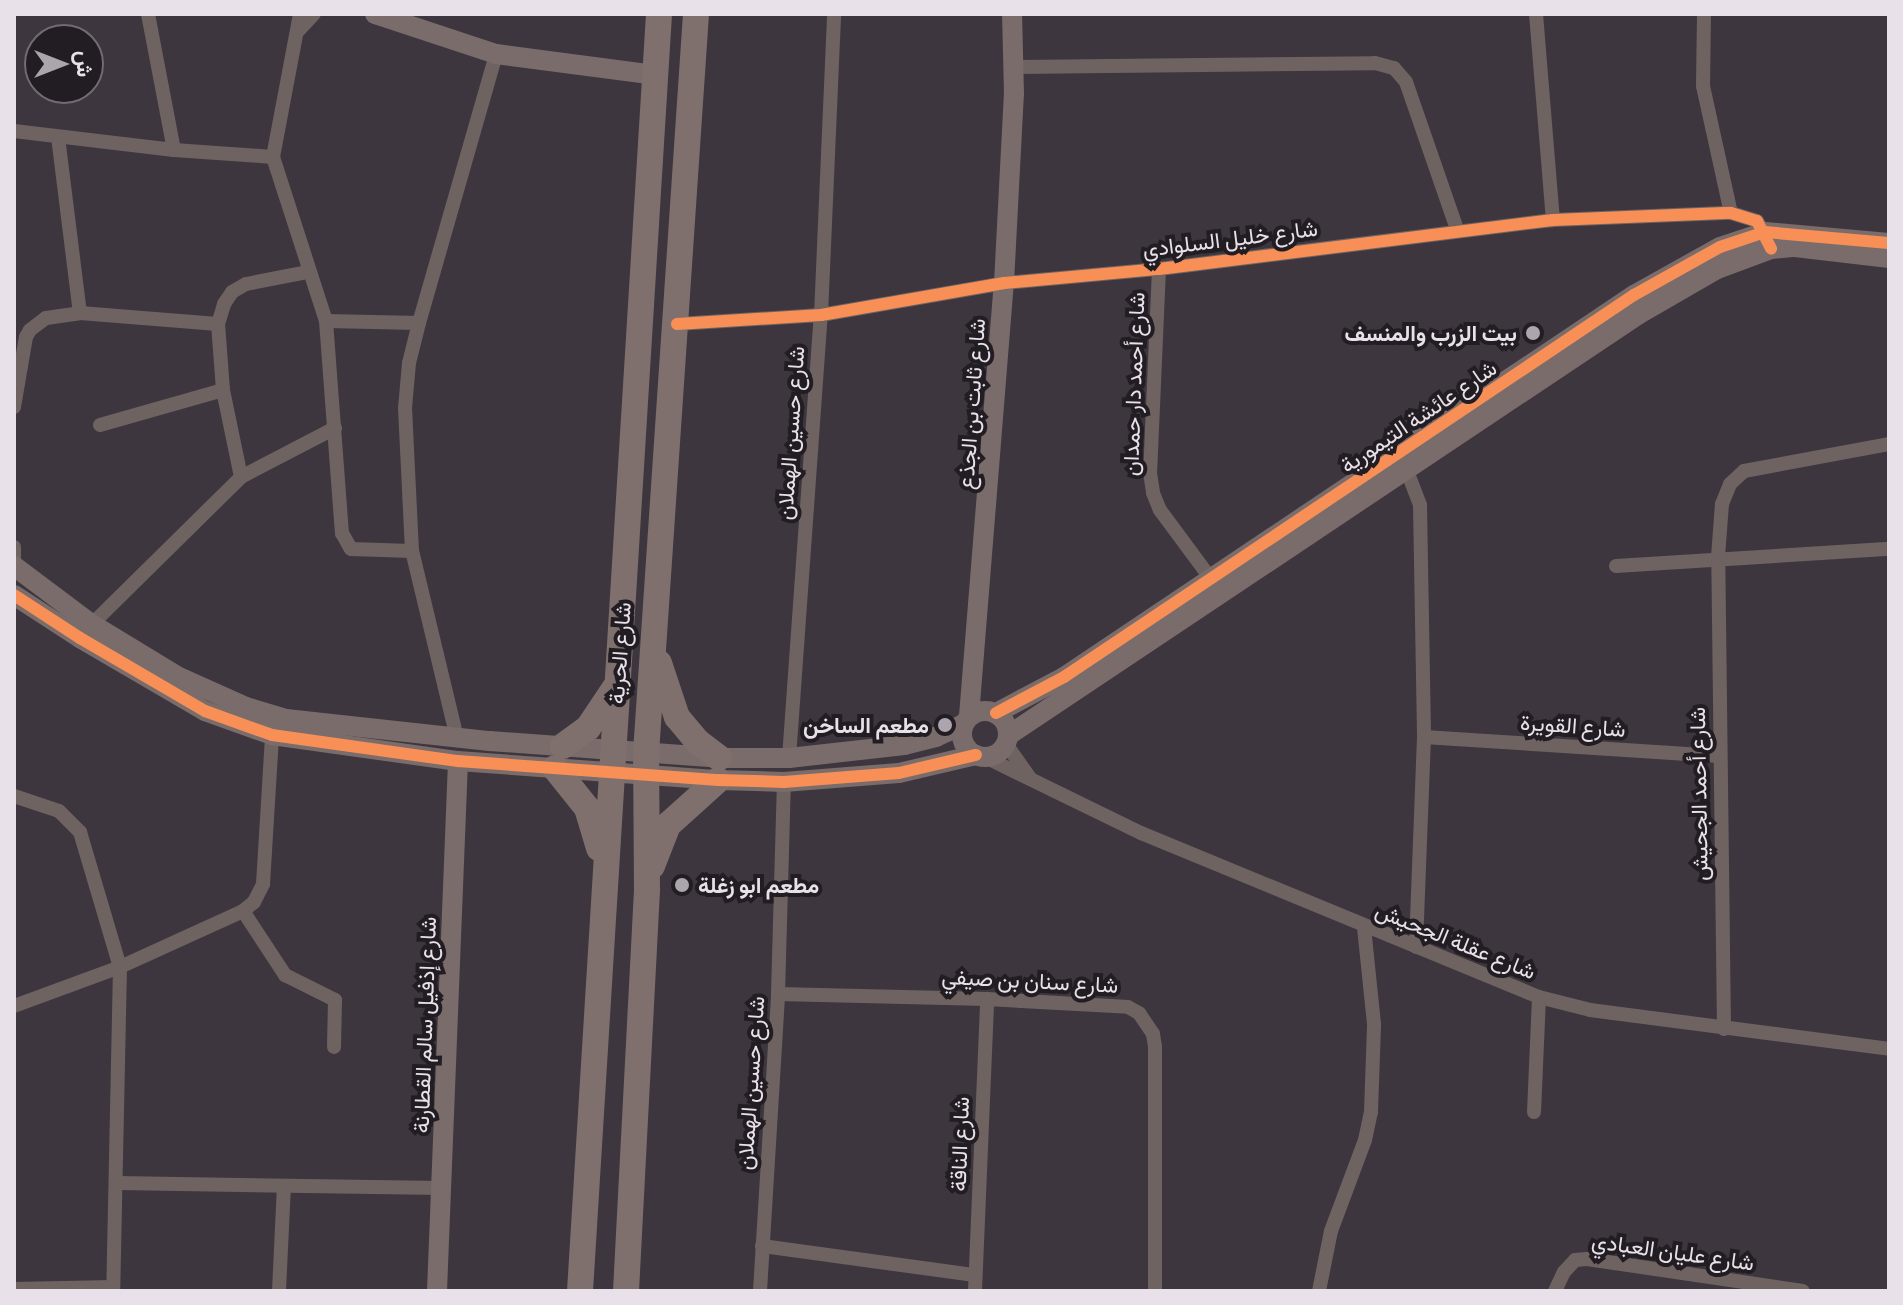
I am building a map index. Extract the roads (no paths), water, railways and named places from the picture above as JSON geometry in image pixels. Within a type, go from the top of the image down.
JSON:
[{"type":"highway","name":"شارع الحرية","points":[[580,1291],[603,867],[618,682],[659,14]]},
{"type":"highway","name":"شارع الحرية","points":[[626,1291],[647,889],[646,764],[696,14]]},
{"type":"highway","points":[[647,889],[656,848],[668,825],[719,769],[677,717],[665,688],[653,642]]},
{"type":"highway","points":[[603,867],[587,808],[559,757],[594,722],[618,682]]},
{"type":"street","points":[[148,14],[174,150]]},
{"type":"street","points":[[300,14],[273,157],[307,272],[326,321],[345,544],[361,551],[412,551]]},
{"type":"street","points":[[298,32],[314,14]]},
{"type":"street","points":[[375,14],[496,54],[655,75]]},
{"type":"street","name":"شارع حسين الهملان","points":[[789,758],[821,315],[834,14]]},
{"type":"street","name":"شارع ثابت بن الجذع","points":[[1012,14],[1017,68]]},
{"type":"street","name":"شارع ثابت بن الجذع","points":[[979,716],[979,621],[1004,283],[1014,94],[1027,14]]},
{"type":"street","points":[[1536,14],[1553,220]]},
{"type":"street","points":[[1704,14],[1703,86],[1731,213],[1757,221],[1768,240]]},
{"type":"street","points":[[457,738],[412,551],[405,408],[409,363],[419,323],[496,54]]},
{"type":"street","points":[[1017,68],[1375,63],[1394,68],[1406,82],[1457,229]]},
{"type":"street","points":[[14,131],[174,150],[273,157]]},
{"type":"street","points":[[58,137],[80,313]]},
{"type":"street","name":"شارع خليل السلوادي","points":[[677,324],[821,315],[1004,283],[1159,269],[1457,229],[1553,220],[1731,213]]},
{"type":"street","name":"شارع عائشة التيمورية","points":[[719,769],[904,745],[936,737],[1064,677],[1634,295],[1720,247],[1768,240],[1889,243]]},
{"type":"street","name":"شارع عائشة التيمورية","points":[[1007,740],[1639,314],[1768,240],[1795,247],[1889,258]]},
{"type":"street","name":"شارع أحمد دار حمدان","points":[[1159,269],[1150,473],[1153,493],[1160,510],[1211,579]]},
{"type":"street","points":[[241,477],[223,390],[218,324],[232,292],[246,284],[307,272]]},
{"type":"street","points":[[14,407],[30,330],[61,314],[218,324]]},
{"type":"street","points":[[326,321],[419,323]]},
{"type":"street","points":[[100,425],[223,390]]},
{"type":"street","points":[[85,631],[241,477],[335,428]]},
{"type":"street","name":"شارع أحمد الجحيش","points":[[1724,1029],[1718,756],[1718,557],[1722,504],[1730,484],[1744,471],[1889,444]]},
{"type":"street","points":[[1407,471],[1420,505],[1424,737],[1416,947]]},
{"type":"street","points":[[14,547],[15,569],[85,631],[205,711],[272,735],[458,761],[559,757]]},
{"type":"street","points":[[1616,566],[1718,557],[1889,549]]},
{"type":"street","points":[[14,595],[177,676],[246,707],[286,719],[457,738],[559,757],[719,769],[784,782],[899,773],[980,756],[1001,751],[1007,740],[1007,726],[979,716],[963,742],[980,756]]},
{"type":"street","points":[[14,1006],[120,967],[243,911],[254,902],[263,884],[272,735],[286,719]]},
{"type":"street","name":"شارع القويرة","points":[[1424,737],[1718,756]]},
{"type":"street","name":"شارع عقلة الجحيش","points":[[1007,740],[1032,781]]},
{"type":"street","name":"شارع عقلة الجحيش","points":[[980,756],[1141,833],[1539,997],[1590,1010],[1889,1049]]},
{"type":"street","name":"شارع إذفيل سالم القطارنة","points":[[437,1291],[458,761]]},
{"type":"street","name":"شارع حسين الهملان","points":[[760,1291],[778,994],[784,782]]},
{"type":"street","points":[[14,796],[59,811],[80,832],[120,967],[113,1289],[14,1289]]},
{"type":"street","points":[[243,911],[285,975],[335,1000],[334,1047]]},
{"type":"street","points":[[1319,1291],[1331,1231],[1360,1155],[1371,1112],[1374,1024],[1364,927]]},
{"type":"street","name":"شارع سنان بن صيفي","points":[[778,994],[987,999],[1128,1007],[1147,1022],[1155,1047],[1155,1291]]},
{"type":"street","points":[[1534,1112],[1539,997]]},
{"type":"street","name":"شارع الناقة","points":[[975,1291],[987,999]]},
{"type":"street","points":[[117,1183],[442,1188]]},
{"type":"street","points":[[279,1291],[284,1186]]},
{"type":"street","points":[[762,1246],[975,1275]]},
{"type":"street","name":"شارع عليان العبادي","points":[[1555,1291],[1564,1272],[1575,1260],[1587,1259],[1753,1288],[1803,1291]]},
{"type":"place","name":"بيت الزرب والمنسف","points":[[1533,333]]},
{"type":"place","name":"مطعم الساخن","points":[[945,725]]},
{"type":"place","name":"مطعم ابو زغلة","points":[[682,885]]}]
